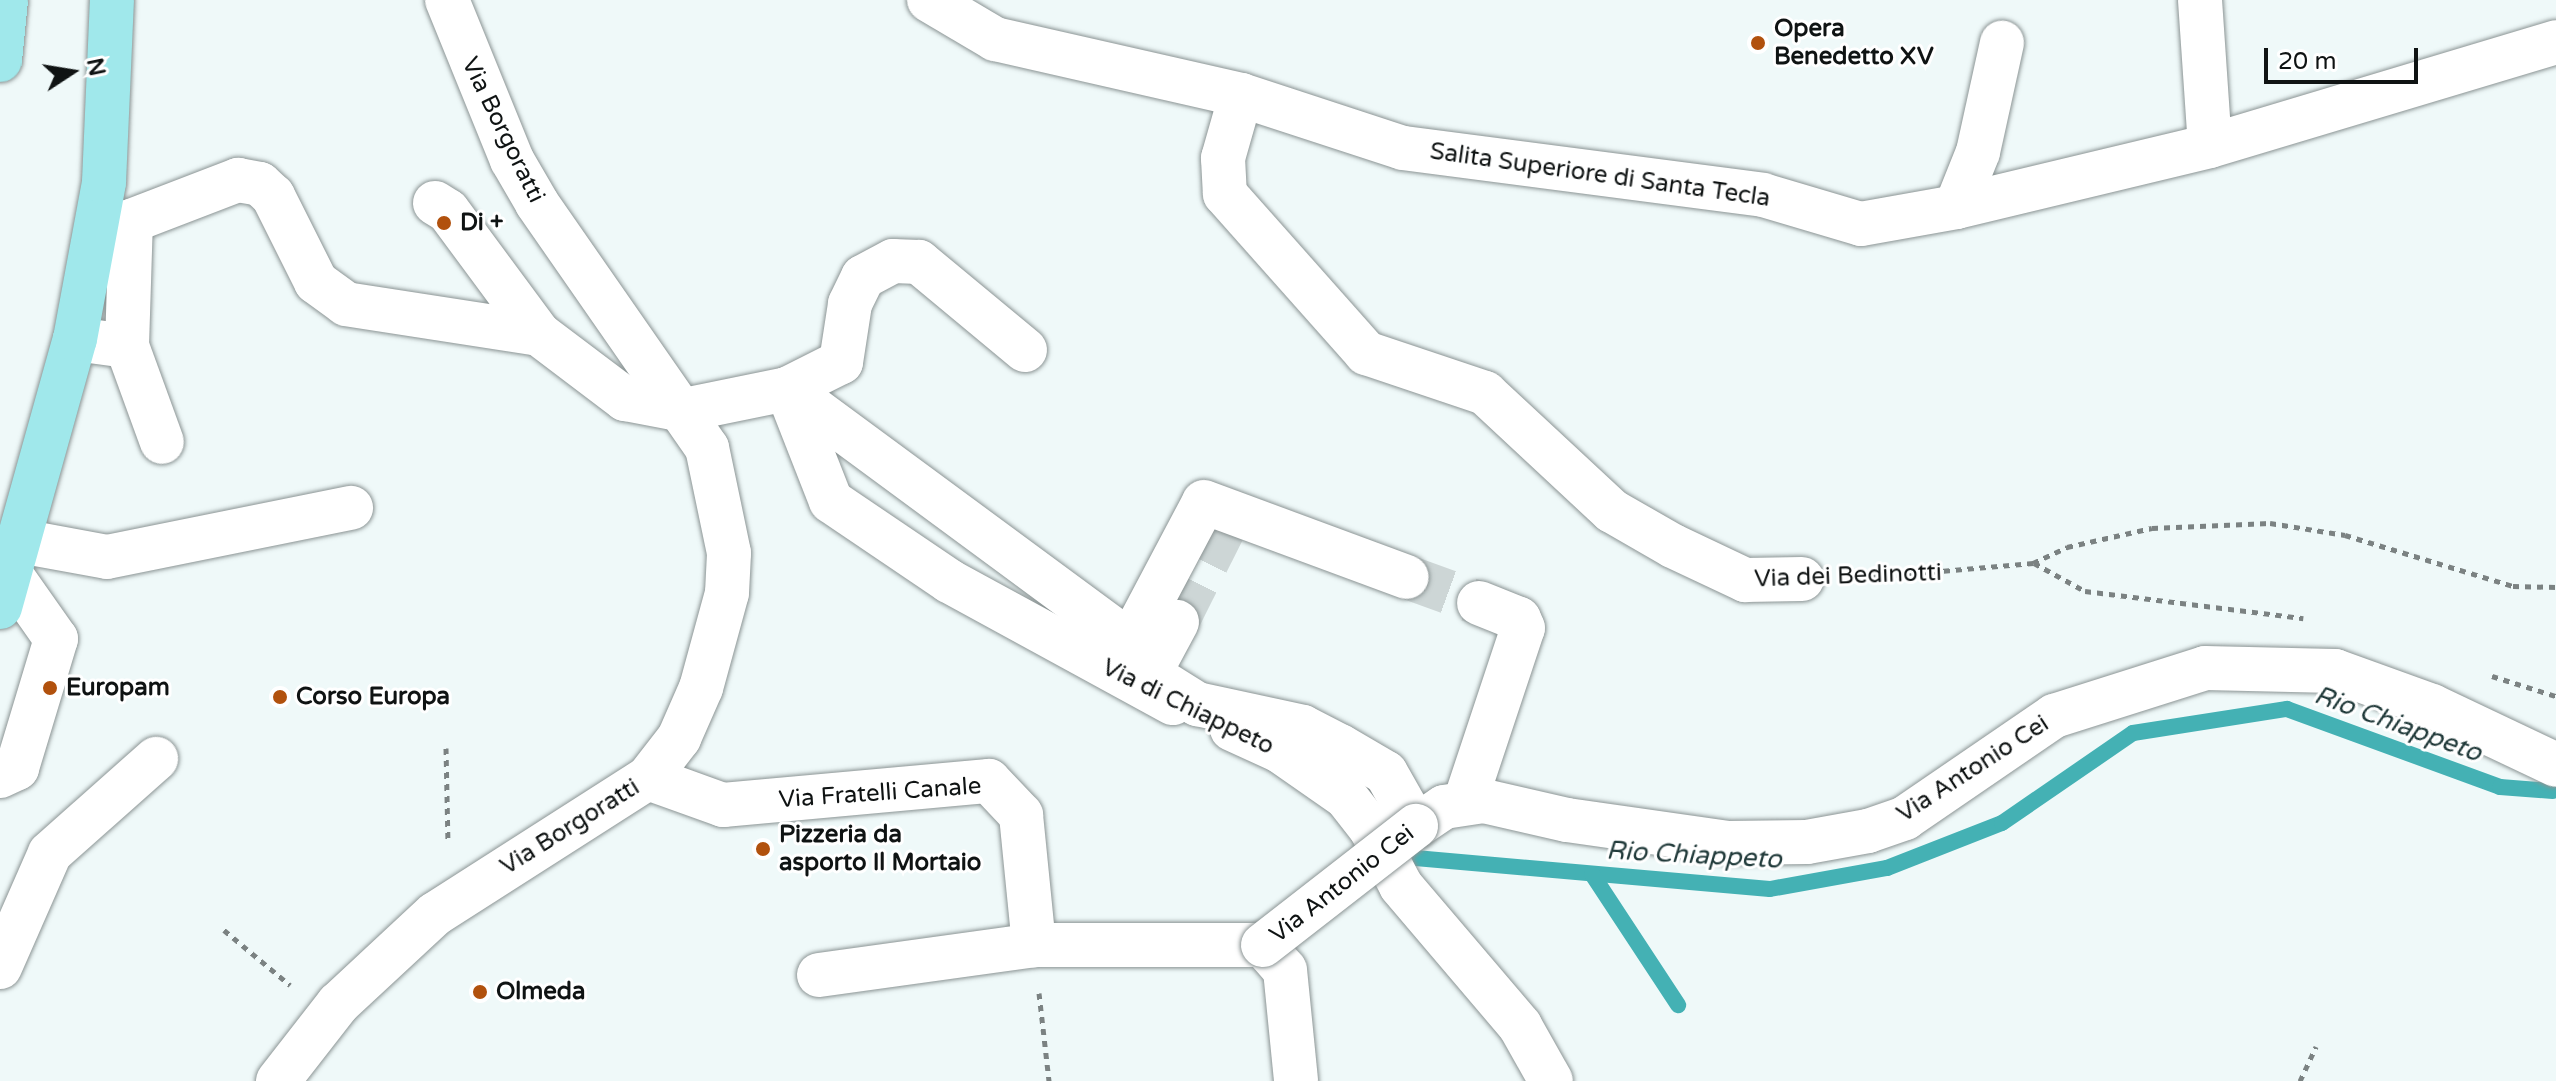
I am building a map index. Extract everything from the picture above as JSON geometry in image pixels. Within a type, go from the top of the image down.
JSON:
[{"type":"main road","points":[[0,60],[6,0]]},
{"type":"main road","points":[[10,575],[75,339],[104,182],[112,0]]},
{"type":"street","name":"Via Borgoratti","points":[[278,1081],[338,1004],[435,914],[648,778],[679,738],[701,688],[727,593],[729,553],[720,496],[707,448],[684,410],[579,268],[531,193],[512,160],[447,0]]},
{"type":"street","name":"Salita Superiore di Santa Tecla","points":[[929,0],[995,39],[1241,95],[1403,148],[1763,195],[1861,224],[1956,207],[2210,146],[2556,42]]},
{"type":"street","points":[[2200,0],[2210,146]]},
{"type":"street","points":[[1956,207],[1978,152],[2002,43]]},
{"type":"street","name":"Via dei Bedinotti","points":[[1241,95],[1223,158],[1225,194],[1366,353],[1485,393],[1612,511],[1673,546],[1745,580],[1802,579]]},
{"type":"street","points":[[162,442],[127,346],[131,221],[238,180],[260,184],[273,196],[316,282],[346,304],[539,334]]},
{"type":"street","points":[[435,203],[448,211],[539,334],[625,399],[684,410],[787,389],[841,362],[850,304],[863,277],[893,261],[919,262],[1025,350]]},
{"type":"street","points":[[75,339],[127,346]]},
{"type":"street","points":[[787,389],[1130,642],[1218,508],[1407,577]]},
{"type":"street","name":"Via di Chiappeto","points":[[787,389],[831,501],[949,581],[1134,685],[1280,751],[1346,797],[1371,829],[1401,886],[1520,1026],[1551,1081]]},
{"type":"street","points":[[0,776],[17,768],[56,639],[10,575],[204,538],[349,523]]},
{"type":"street","points":[[1465,802],[1523,628],[1519,619],[1479,603]]},
{"type":"street","points":[[1177,622],[1149,674],[1197,704],[1303,727],[1340,746],[1386,773],[1416,826]]},
{"type":"street","name":"Via Antonio Cei","points":[[1263,945],[1444,807],[1465,802],[1500,802],[1567,820],[1728,843],[1807,842],[1852,834],[1905,818],[2054,716],[2205,668],[2335,671],[2432,706],[2556,765]]},
{"type":"street","points":[[0,967],[50,853],[156,759]]},
{"type":"street","name":"Via Fratelli Canale","points":[[648,778],[723,805],[989,781],[1021,815],[1034,945]]},
{"type":"street","points":[[819,975],[1034,945],[1263,945],[1285,970],[1296,1081]]},
{"type":"path","name":"Via dei Bedinotti","points":[[1802,579],[1901,578],[2033,563],[2067,547],[2152,528],[2270,523],[2345,535],[2513,586],[2556,587]]},
{"type":"path","points":[[2033,563],[2085,591],[2177,606]]},
{"type":"path","points":[[446,748],[448,842]]},
{"type":"path","points":[[224,930],[290,985]]},
{"type":"path","points":[[1034,945],[1049,1081]]},
{"type":"path","points":[[2300,1081],[2316,1046]]},
{"type":"waterway","name":"Rio Chiappeto","points":[[1404,857],[1770,889],[1887,868],[2002,823],[2133,733],[2287,709],[2500,787],[2553,791]]},
{"type":"waterway","points":[[1592,874],[1678,1005]]},
{"type":"tunnel","points":[[1177,622],[1231,514]]},
{"type":"tunnel","points":[[1407,577],[1479,603]]},
{"type":"place","name":"Opera Benedetto XV","points":[[1758,43]]},
{"type":"place","name":"Di +","points":[[444,223]]},
{"type":"place","name":"Europam","points":[[50,688]]},
{"type":"place","name":"Corso Europa","points":[[280,697]]},
{"type":"place","name":"Pizzeria da asporto Il Mortaio","points":[[763,849]]},
{"type":"place","name":"Olmeda","points":[[480,992]]}]
